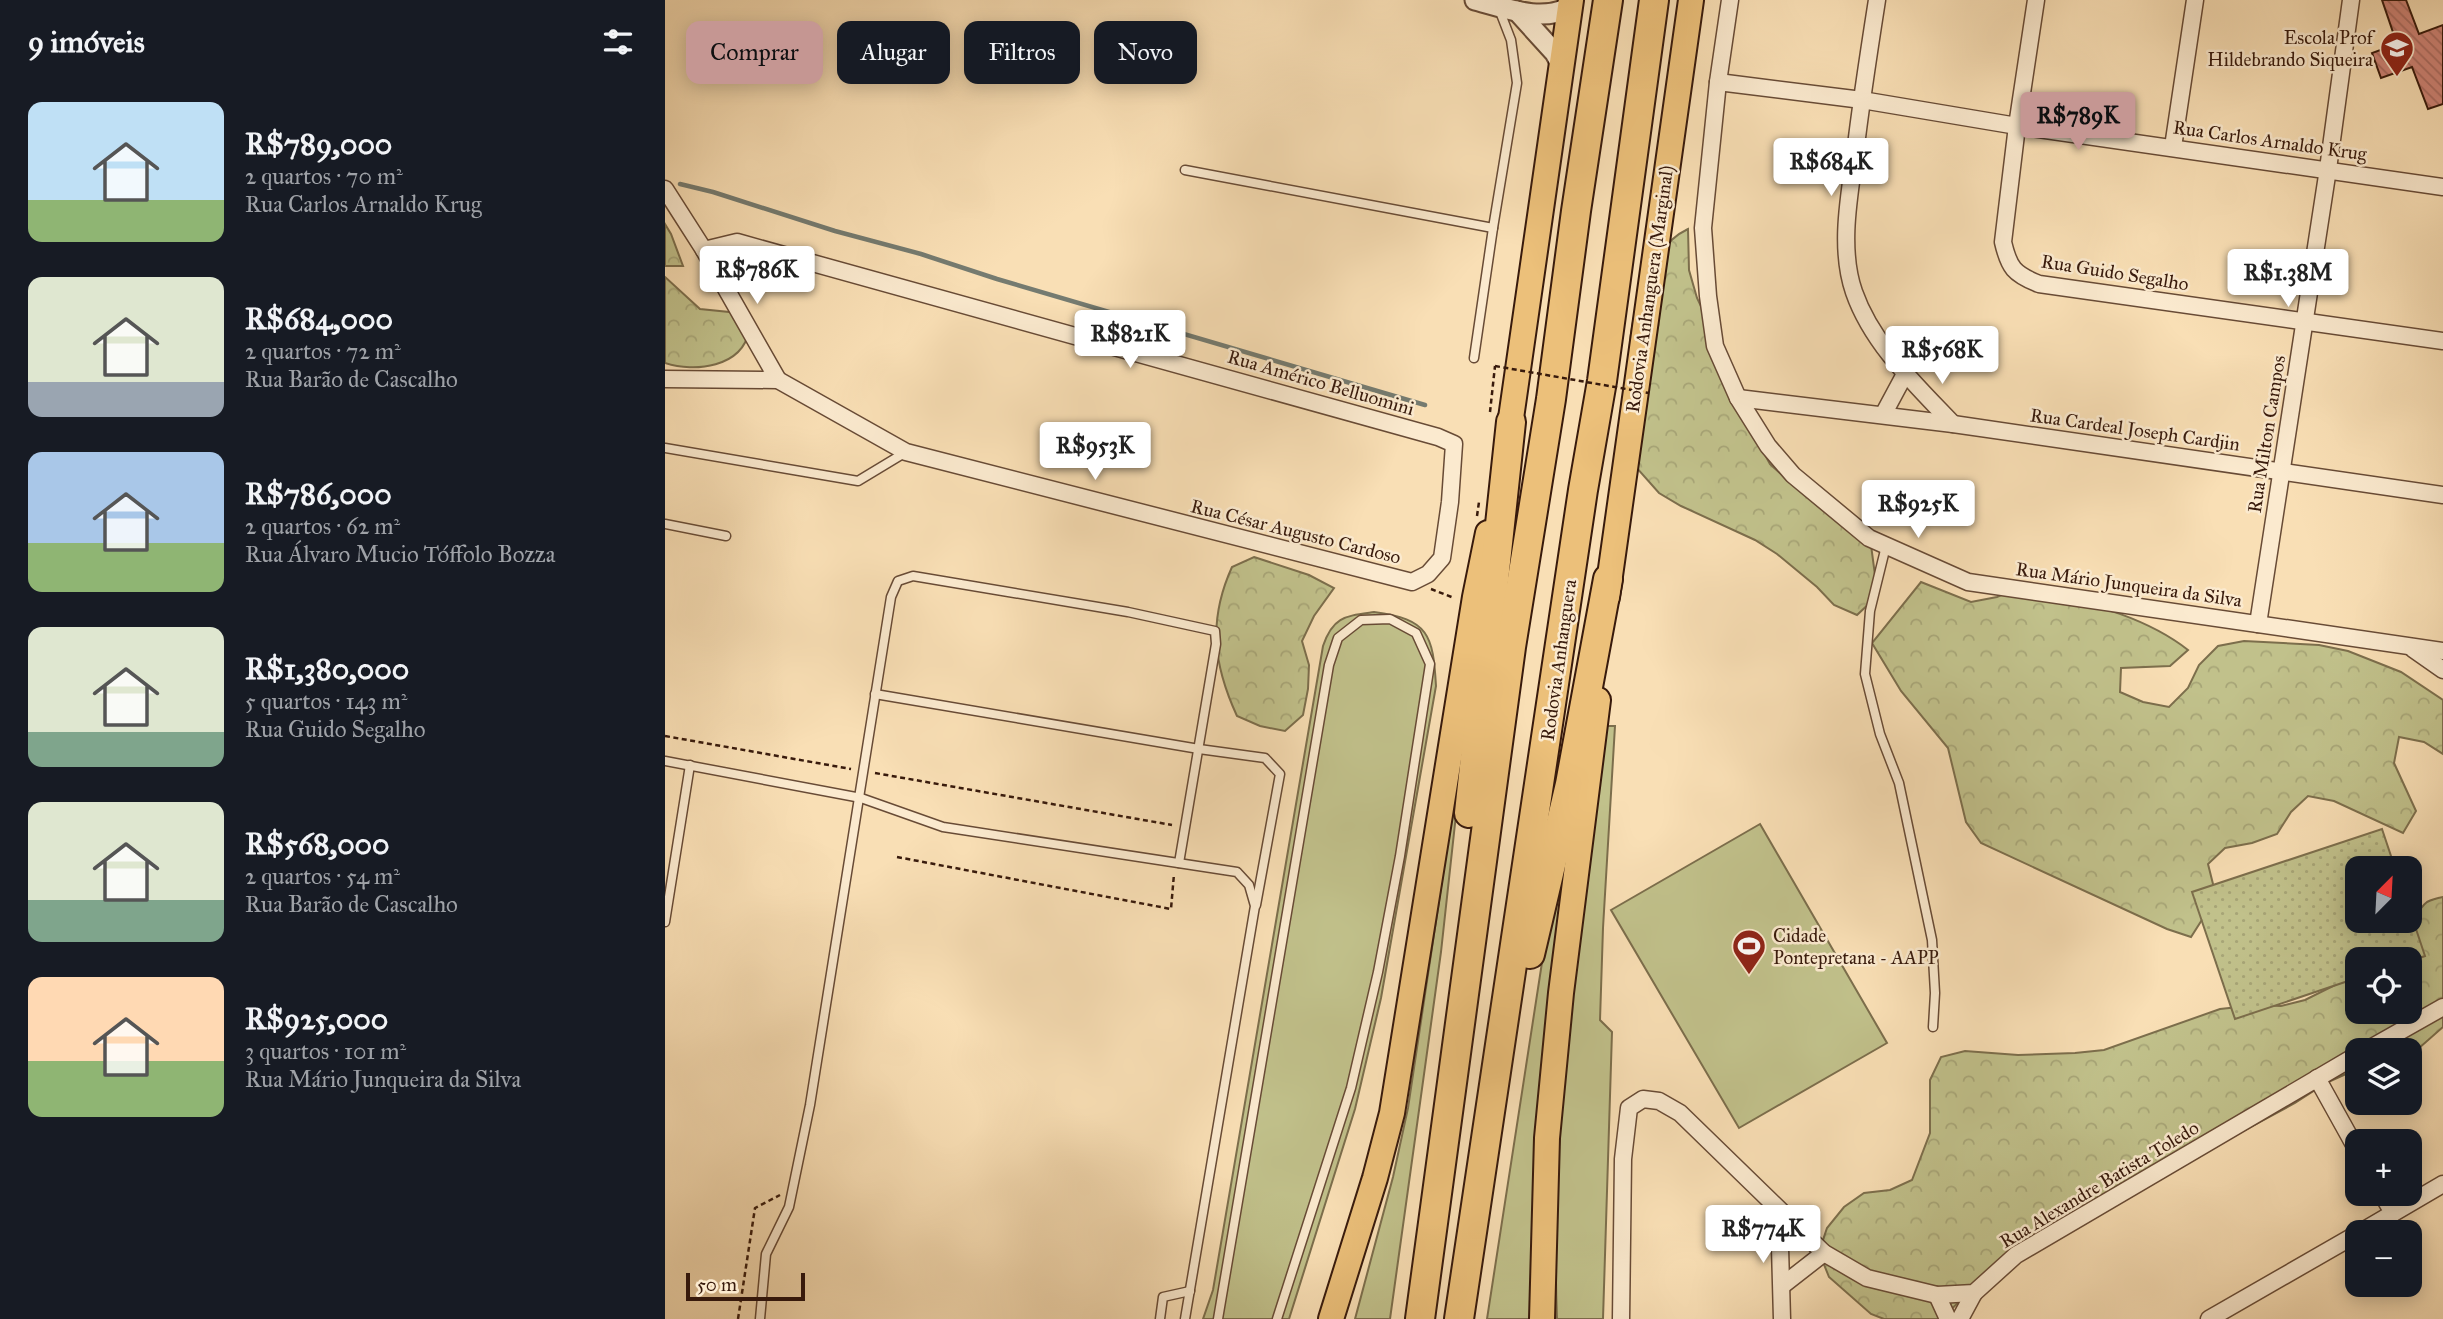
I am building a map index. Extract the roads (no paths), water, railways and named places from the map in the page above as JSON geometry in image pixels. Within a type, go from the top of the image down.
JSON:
[{"type":"highway","points":[[1420,1319],[1506,687],[1551,399],[1608,0]]},
{"type":"highway","name":"Rodovia Anhanguera","points":[[1459,1319],[1583,490],[1602,381],[1654,0]]},
{"type":"highway","name":"Rodovia Anhanguera (Marginal)","points":[[1542,1319],[1547,1138],[1561,993],[1601,666],[1608,579],[1692,0]]},
{"type":"highway","points":[[1331,1319],[1375,1178],[1392,1113],[1475,597],[1500,420],[1571,4]]},
{"type":"highway","points":[[1403,1319],[1452,968],[1500,420]]},
{"type":"highway","points":[[1481,1172],[1504,1088],[1520,999],[1570,784],[1608,579]]},
{"type":"street","points":[[1475,0],[1544,16],[1557,14],[1571,4]]},
{"type":"street","name":"Rua Mário Junqueira da Silva","points":[[1730,0],[1718,82],[1703,228],[1707,296],[1715,346],[1738,398],[1767,446],[1793,475],[1869,538],[1968,582],[2443,652]]},
{"type":"street","points":[[1877,0],[1849,198],[1847,257],[1854,291],[1873,331],[1905,373],[1953,424]]},
{"type":"street","name":"Rua Guido Segalho","points":[[2036,0],[2003,242],[2007,260],[2018,275],[2039,284],[2443,341]]},
{"type":"street","points":[[2173,147],[2195,0]]},
{"type":"street","name":"Rua Milton Campos","points":[[2257,624],[2328,169],[2351,0]]},
{"type":"street","points":[[1508,9],[1546,42],[1562,66]]},
{"type":"street","name":"Rua Carlos Arnaldo Krug","points":[[1718,82],[1861,100],[2443,187]]},
{"type":"street","points":[[665,189],[704,250],[778,380]]},
{"type":"street","name":"Rua Américo Belluomini","points":[[704,250],[737,242],[1446,440],[1454,444],[1442,558],[1428,574],[1412,582]]},
{"type":"street","points":[[1883,415],[1905,373]]},
{"type":"street","points":[[665,379],[778,380]]},
{"type":"street","name":"Rua César Augusto Cardoso","points":[[778,380],[906,452],[1412,582]]},
{"type":"street","name":"Rua Cardeal Joseph Cardjin","points":[[1738,398],[1953,424],[2443,495]]},
{"type":"street","points":[[2411,647],[2443,670]]},
{"type":"street","points":[[2388,1038],[2443,1007]]},
{"type":"street","name":"Rua Alexandre Batista Toledo","points":[[1960,1319],[1974,1293],[2016,1255],[2345,1062]]},
{"type":"street","points":[[2317,1078],[2345,1129]]},
{"type":"street","points":[[1621,1319],[1623,1159],[1629,1108],[1643,1098],[1660,1101],[1679,1113],[1824,1253],[1867,1278],[1937,1295],[1974,1293]]},
{"type":"street","points":[[2381,1220],[2443,1185]]},
{"type":"street","points":[[2389,1206],[2393,1213]]},
{"type":"street","points":[[1779,1211],[1782,1319]]},
{"type":"street","points":[[2209,1319],[2240,1312],[2345,1242]]},
{"type":"street","points":[[1783,1285],[1824,1253]]},
{"type":"street","points":[[1937,1295],[1948,1319]]},
{"type":"lane","points":[[1474,358],[1517,83],[1508,9]]},
{"type":"lane","points":[[1185,170],[1493,228]]},
{"type":"lane","points":[[665,448],[857,481],[906,452]]},
{"type":"lane","points":[[665,524],[726,536]]},
{"type":"lane","points":[[1886,546],[1870,611],[1865,674],[1880,734],[1899,783],[1932,940],[1935,993],[1933,1027]]},
{"type":"lane","points":[[760,1319],[767,1254],[789,1207],[810,1105],[891,597],[898,581],[913,576],[1128,612],[1215,631],[1216,644],[1179,863]]},
{"type":"lane","points":[[1218,1319],[1329,665],[1338,638],[1361,620],[1390,619],[1416,633],[1430,664],[1400,856],[1378,972],[1351,1088],[1277,1319]]},
{"type":"lane","points":[[875,694],[1265,758],[1280,774],[1185,1319]]},
{"type":"lane","points":[[665,761],[861,798],[943,827],[1237,872],[1249,885],[1255,906]]},
{"type":"lane","points":[[665,922],[689,765]]},
{"type":"lane","points":[[1160,1319],[1163,1297],[1189,1291]]},
{"type":"waterway","points":[[680,184],[1425,405]]},
{"type":"place","name":"Escola Prof Hildebrando Siqueira","points":[[2397,78]]},
{"type":"place","name":"Cidade Pontepretana - AAPP","points":[[1749,976]]}]
